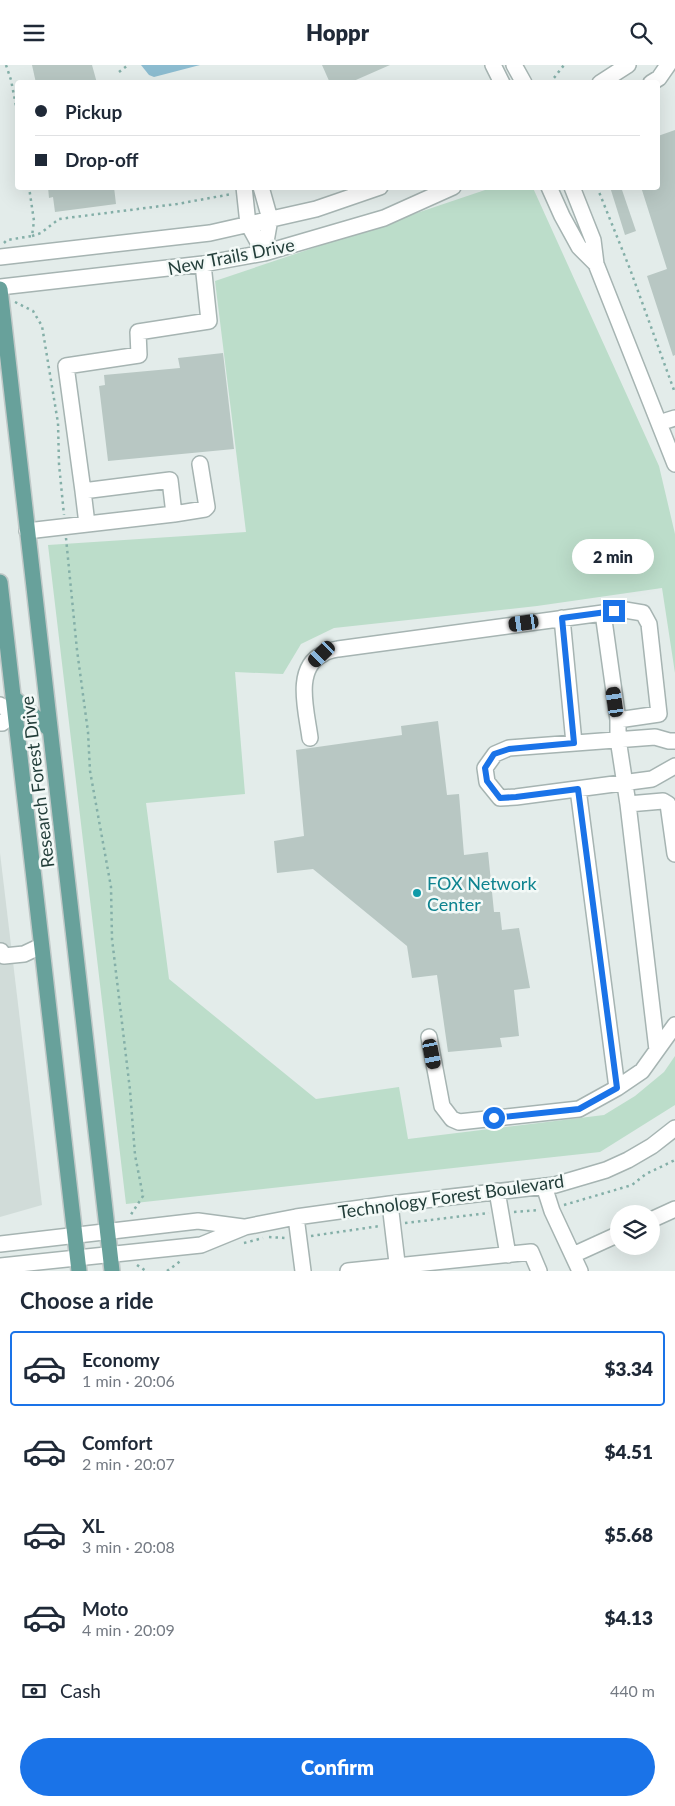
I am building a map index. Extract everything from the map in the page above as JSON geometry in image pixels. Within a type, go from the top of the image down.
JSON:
[{"type":"main road","name":"Research Forest Drive","points":[[0,288],[112,1271]]},
{"type":"main road","name":"Research Forest Drive","points":[[0,582],[9,705],[42,945],[78,1264]]},
{"type":"main road","points":[[9,705],[50,730]]},
{"type":"street","points":[[493,65],[500,80]]},
{"type":"street","points":[[514,65],[522,80]]},
{"type":"street","points":[[605,80],[628,65]]},
{"type":"street","points":[[656,80],[668,65]]},
{"type":"street","points":[[244,190],[248,224],[264,253]]},
{"type":"street","points":[[262,190],[270,219],[264,253]]},
{"type":"street","name":"New Trails Drive","points":[[0,257],[210,233],[316,209],[371,190]]},
{"type":"street","name":"New Trails Drive","points":[[0,288],[203,264],[264,253],[384,218],[446,190]]},
{"type":"street","points":[[551,190],[562,216],[579,247],[596,264]]},
{"type":"street","points":[[573,190],[593,240],[596,264],[675,464]]},
{"type":"street","points":[[87,524],[66,366],[139,355],[138,332],[209,321],[203,264]]},
{"type":"street","points":[[659,423],[675,418]]},
{"type":"street","points":[[27,531],[205,509],[207,507],[200,464]]},
{"type":"street","points":[[83,491],[170,480],[174,514]]},
{"type":"street","points":[[310,738],[304,685],[309,666],[322,654],[338,649],[625,610],[643,613],[649,624],[659,714],[618,720]]},
{"type":"street","points":[[602,613],[618,720],[618,739],[626,783],[657,1050]]},
{"type":"street","points":[[562,618],[574,743]]},
{"type":"street","points":[[0,723],[2,723],[9,705]]},
{"type":"street","points":[[675,741],[654,737],[509,749],[494,754],[485,768],[487,781],[500,798],[652,779],[675,766]]},
{"type":"street","points":[[578,789],[617,1088]]},
{"type":"street","points":[[628,804],[663,801],[668,804],[675,854]]},
{"type":"street","points":[[0,951],[3,947],[24,943],[42,945]]},
{"type":"street","points":[[429,1037],[442,1106],[452,1119],[459,1122],[579,1109],[617,1088],[642,1071],[675,1025]]},
{"type":"street","name":"Technology Forest Boulevard","points":[[0,1266],[78,1264],[94,1256],[201,1245],[245,1227],[296,1217],[555,1185],[614,1167],[652,1146],[675,1127]]},
{"type":"street","points":[[544,1186],[551,1207],[580,1271]]},
{"type":"street","points":[[497,1191],[508,1255]]},
{"type":"street","points":[[390,1204],[397,1268]]},
{"type":"street","points":[[660,1216],[675,1209]]},
{"type":"street","points":[[296,1217],[303,1271]]},
{"type":"street","name":"Technology Forest Boulevard","points":[[0,1244],[198,1221],[245,1227]]},
{"type":"street","points":[[573,1255],[610,1238]]},
{"type":"street","points":[[348,1271],[397,1268],[531,1252],[539,1271]]},
{"type":"path","points":[[6,65],[15,100]]},
{"type":"path","points":[[119,72],[128,65]]},
{"type":"path","points":[[552,80],[564,65]]},
{"type":"path","points":[[29,190],[34,221],[32,236]]},
{"type":"path","points":[[0,245],[7,240],[41,233],[59,219],[177,204],[240,190]]},
{"type":"path","points":[[598,190],[630,269],[675,393]]},
{"type":"path","points":[[14,301],[33,311],[42,326],[58,423],[59,464],[77,650],[88,732],[90,771],[111,887],[112,939],[130,1090],[135,1155],[143,1195],[130,1216]]},
{"type":"path","points":[[242,1244],[269,1237],[299,1237],[481,1213],[536,1210],[632,1185],[646,1174],[675,1160]]},
{"type":"path","points":[[167,1271],[188,1257]]},
{"type":"path","points":[[136,1264],[146,1271]]},
{"type":"shaded area","points":[[0,853],[42,1205],[0,1217]]},
{"type":"green space","points":[[485,190],[534,190],[659,466],[675,534],[675,673],[662,588],[537,606],[334,628],[301,644],[283,674],[235,672],[245,794],[146,803],[169,979],[316,1099],[399,1087],[408,1139],[604,1115],[635,1096],[664,1072],[675,1056],[675,1105],[600,1152],[126,1204],[48,545],[246,532],[215,281]]},
{"type":"water","points":[[141,65],[200,65],[154,77],[149,75]]},
{"type":"building","points":[[32,65],[92,65],[96,80],[35,80]]},
{"type":"building","points":[[322,65],[390,65],[356,80],[329,80]]},
{"type":"building","points":[[675,130],[675,355],[673,356],[647,276],[667,269],[642,190],[660,190],[660,135]]},
{"type":"building","points":[[48,190],[114,190],[116,204],[55,212],[53,197],[49,198]]},
{"type":"building","points":[[611,190],[622,190],[636,231],[625,235]]},
{"type":"building","points":[[223,353],[234,449],[108,461],[99,386],[105,385],[104,375],[180,368],[178,358]]},
{"type":"building","name":"FOX Network Center","points":[[438,721],[447,795],[459,794],[464,855],[488,852],[494,912],[500,912],[502,930],[519,928],[530,988],[514,990],[519,1036],[500,1038],[502,1047],[448,1052],[437,975],[412,978],[407,946],[313,869],[277,873],[274,841],[304,836],[296,750],[402,735],[401,726]]},
{"type":"place","name":"FOX Network Center","points":[[417,893]]},
{"type":"route","points":[[494,1118],[579,1109],[617,1088],[578,789],[500,798],[487,781],[485,768],[494,754],[509,749],[574,743],[562,618],[614,611]]}]
